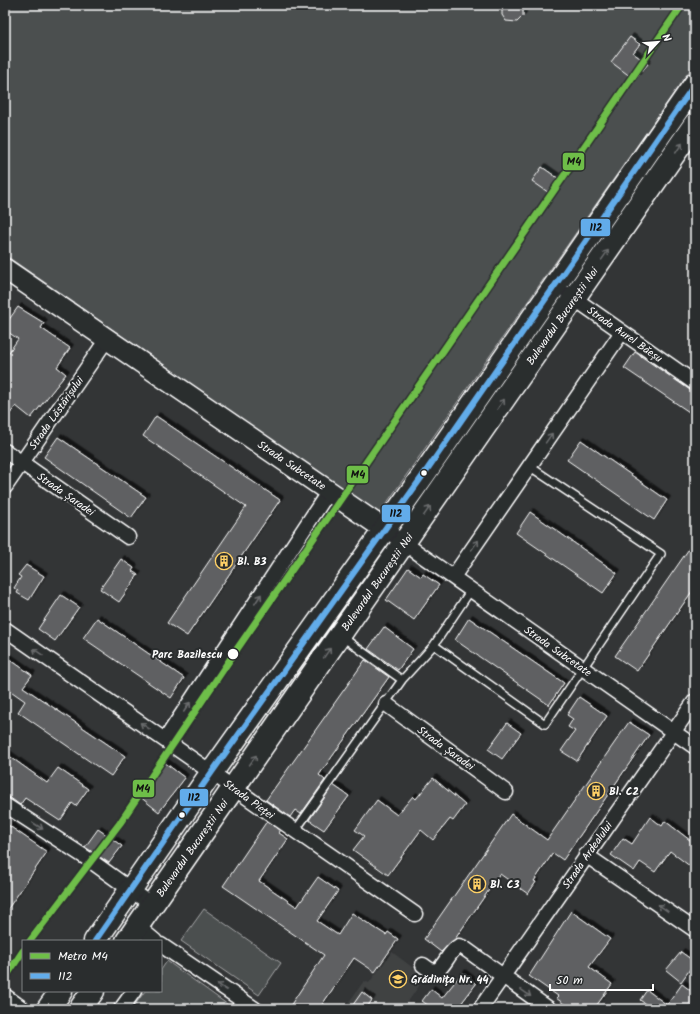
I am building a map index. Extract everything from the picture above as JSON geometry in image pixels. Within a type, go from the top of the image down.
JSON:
[{"type":"main road","name":"Bulevardul Bucureștii Noi","points":[[96,940],[695,84]]},
{"type":"main road","name":"Bulevardul Bucureștii Noi","points":[[132,934],[695,124]]},
{"type":"main road","points":[[48,1009],[60,992]]},
{"type":"main road","points":[[80,1009],[92,992]]},
{"type":"street","name":"Strada Subcetate","points":[[5,269],[384,529],[695,747]]},
{"type":"street","name":"Strada Aurel Băeșu","points":[[555,286],[575,298],[695,383]]},
{"type":"street","points":[[453,577],[622,332]]},
{"type":"street","name":"Strada Lăstărișului","points":[[5,487],[107,339]]},
{"type":"street","name":"Strada Șaradei","points":[[5,451],[128,537]]},
{"type":"street","points":[[165,740],[329,491]]},
{"type":"street","name":"Strada Pieței","points":[[5,629],[234,787],[414,914]]},
{"type":"street","name":"Strada Ardealului","points":[[480,1009],[586,855],[695,701]]},
{"type":"street","name":"Strada Șaradei","points":[[386,704],[506,792]]},
{"type":"street","points":[[5,805],[91,861],[152,905]]},
{"type":"street","points":[[586,855],[695,930]]},
{"type":"street","points":[[132,934],[146,940]]},
{"type":"street","points":[[423,965],[430,970],[437,971],[454,949],[459,946],[464,948],[549,1009]]},
{"type":"street","points":[[162,947],[246,1007]]},
{"type":"street","points":[[121,1009],[133,992]]},
{"type":"street","points":[[5,996],[23,1009]]},
{"type":"lane","points":[[434,645],[545,724],[660,556],[529,466]]},
{"type":"lane","points":[[295,831],[402,680],[434,645],[471,590]]},
{"type":"lane","points":[[339,635],[402,680]]},
{"type":"shaded area","points":[[5,5],[695,5],[695,63],[379,514],[5,255]]},
{"type":"shaded area","points":[[204,909],[281,963],[259,995],[181,941]]},
{"type":"shaded area","name":"Grădinița Nr. 44","points":[[392,952],[425,977],[403,1009],[344,1009],[364,981],[369,983]]},
{"type":"shaded area","points":[[167,961],[231,1007],[230,1009],[132,1009],[144,992],[162,992],[162,968]]},
{"type":"building","points":[[502,5],[523,5],[523,16],[517,22],[506,21],[502,15]]},
{"type":"building","points":[[630,37],[640,44],[633,53],[648,64],[635,80],[611,62]]},
{"type":"building","points":[[542,167],[562,181],[552,195],[532,181]]},
{"type":"building","points":[[18,307],[44,323],[41,328],[70,348],[57,367],[66,374],[31,418],[16,406],[5,420],[5,358],[18,339],[5,330],[5,325]]},
{"type":"building","points":[[635,352],[690,390],[695,391],[695,416],[624,368]]},
{"type":"building","points":[[156,416],[280,500],[187,636],[167,623],[246,507],[143,436]]},
{"type":"building","points":[[58,437],[146,497],[131,518],[44,457]]},
{"type":"building","points":[[581,440],[667,500],[654,520],[567,460]]},
{"type":"building","points":[[530,512],[617,573],[603,593],[516,533]]},
{"type":"building","points":[[695,540],[695,587],[637,671],[615,656]]},
{"type":"building","points":[[121,559],[134,568],[132,571],[138,575],[119,602],[100,589]]},
{"type":"building","points":[[26,565],[44,576],[29,600],[17,593],[18,591],[14,588],[21,577],[18,575]]},
{"type":"building","points":[[408,568],[421,577],[423,574],[439,585],[414,620],[386,600]]},
{"type":"building","points":[[61,595],[79,607],[55,641],[38,629]]},
{"type":"building","points":[[97,618],[184,678],[171,698],[83,638]]},
{"type":"building","points":[[469,618],[564,683],[549,705],[455,640]]},
{"type":"building","points":[[384,627],[413,649],[398,670],[368,649]]},
{"type":"building","points":[[5,656],[32,675],[23,687],[125,756],[111,776],[18,712],[25,701],[5,687]]},
{"type":"building","points":[[365,660],[389,677],[319,775],[325,780],[301,814],[295,810],[290,817],[266,800]]},
{"type":"building","points":[[579,697],[607,716],[577,761],[561,751],[575,731],[568,727],[573,719],[567,715]]},
{"type":"building","points":[[629,722],[649,735],[563,860],[553,853],[534,881],[536,882],[528,894],[500,874],[455,939],[441,952],[424,939],[511,814],[547,840]]},
{"type":"building","points":[[507,723],[521,733],[502,759],[488,749]]},
{"type":"building","points":[[5,753],[47,783],[58,768],[88,789],[76,806],[72,803],[60,821],[25,798],[20,805],[5,794]]},
{"type":"building","points":[[160,759],[185,778],[159,812],[134,792]]},
{"type":"building","points":[[433,778],[465,805],[453,821],[450,819],[433,840],[421,830],[388,875],[353,850],[364,836],[355,830],[377,800],[397,815],[413,796],[416,799]]},
{"type":"building","points":[[333,785],[349,796],[324,830],[309,820]]},
{"type":"building","points":[[650,817],[662,826],[665,821],[695,844],[695,870],[670,851],[655,872],[640,862],[634,871],[611,855],[623,838],[632,844]]},
{"type":"building","points":[[267,821],[280,831],[279,833],[288,839],[259,881],[297,907],[318,877],[338,891],[317,921],[338,935],[352,913],[386,935],[388,932],[398,939],[375,972],[354,958],[319,1009],[288,1009],[324,955],[223,886]]},
{"type":"building","points":[[5,823],[47,852],[5,913]]},
{"type":"building","points":[[98,829],[122,846],[109,863],[85,847]]},
{"type":"building","points":[[571,911],[610,939],[589,967],[612,984],[594,1009],[571,1009],[556,998],[558,996],[529,976]]},
{"type":"building","points":[[681,952],[695,962],[681,982],[666,970]]},
{"type":"building","points":[[462,973],[476,984],[457,1009],[433,1009],[422,1001],[431,989],[442,998]]},
{"type":"building","points":[[682,984],[695,994],[695,1001],[689,1009],[652,1009],[640,1000],[647,990],[667,1005]]},
{"type":"building","points":[[362,992],[372,1000],[366,1009],[350,1009]]},
{"type":"metro line","name":"M4","points":[[31,940],[120,823],[235,652],[682,5]]},
{"type":"metro line","name":"M4","points":[[5,978],[22,952]]},
{"type":"transit line","name":"112","points":[[96,940],[212,772],[424,474],[695,84]]},
{"type":"place","name":"Bl. B3","points":[[224,561]]},
{"type":"place","name":"Parc Bazilescu","points":[[233,654]]},
{"type":"place","name":"Bl. C2","points":[[596,791]]},
{"type":"place","name":"Bl. C3","points":[[477,884]]},
{"type":"place","name":"Grădinița Nr. 44","points":[[398,979]]}]
